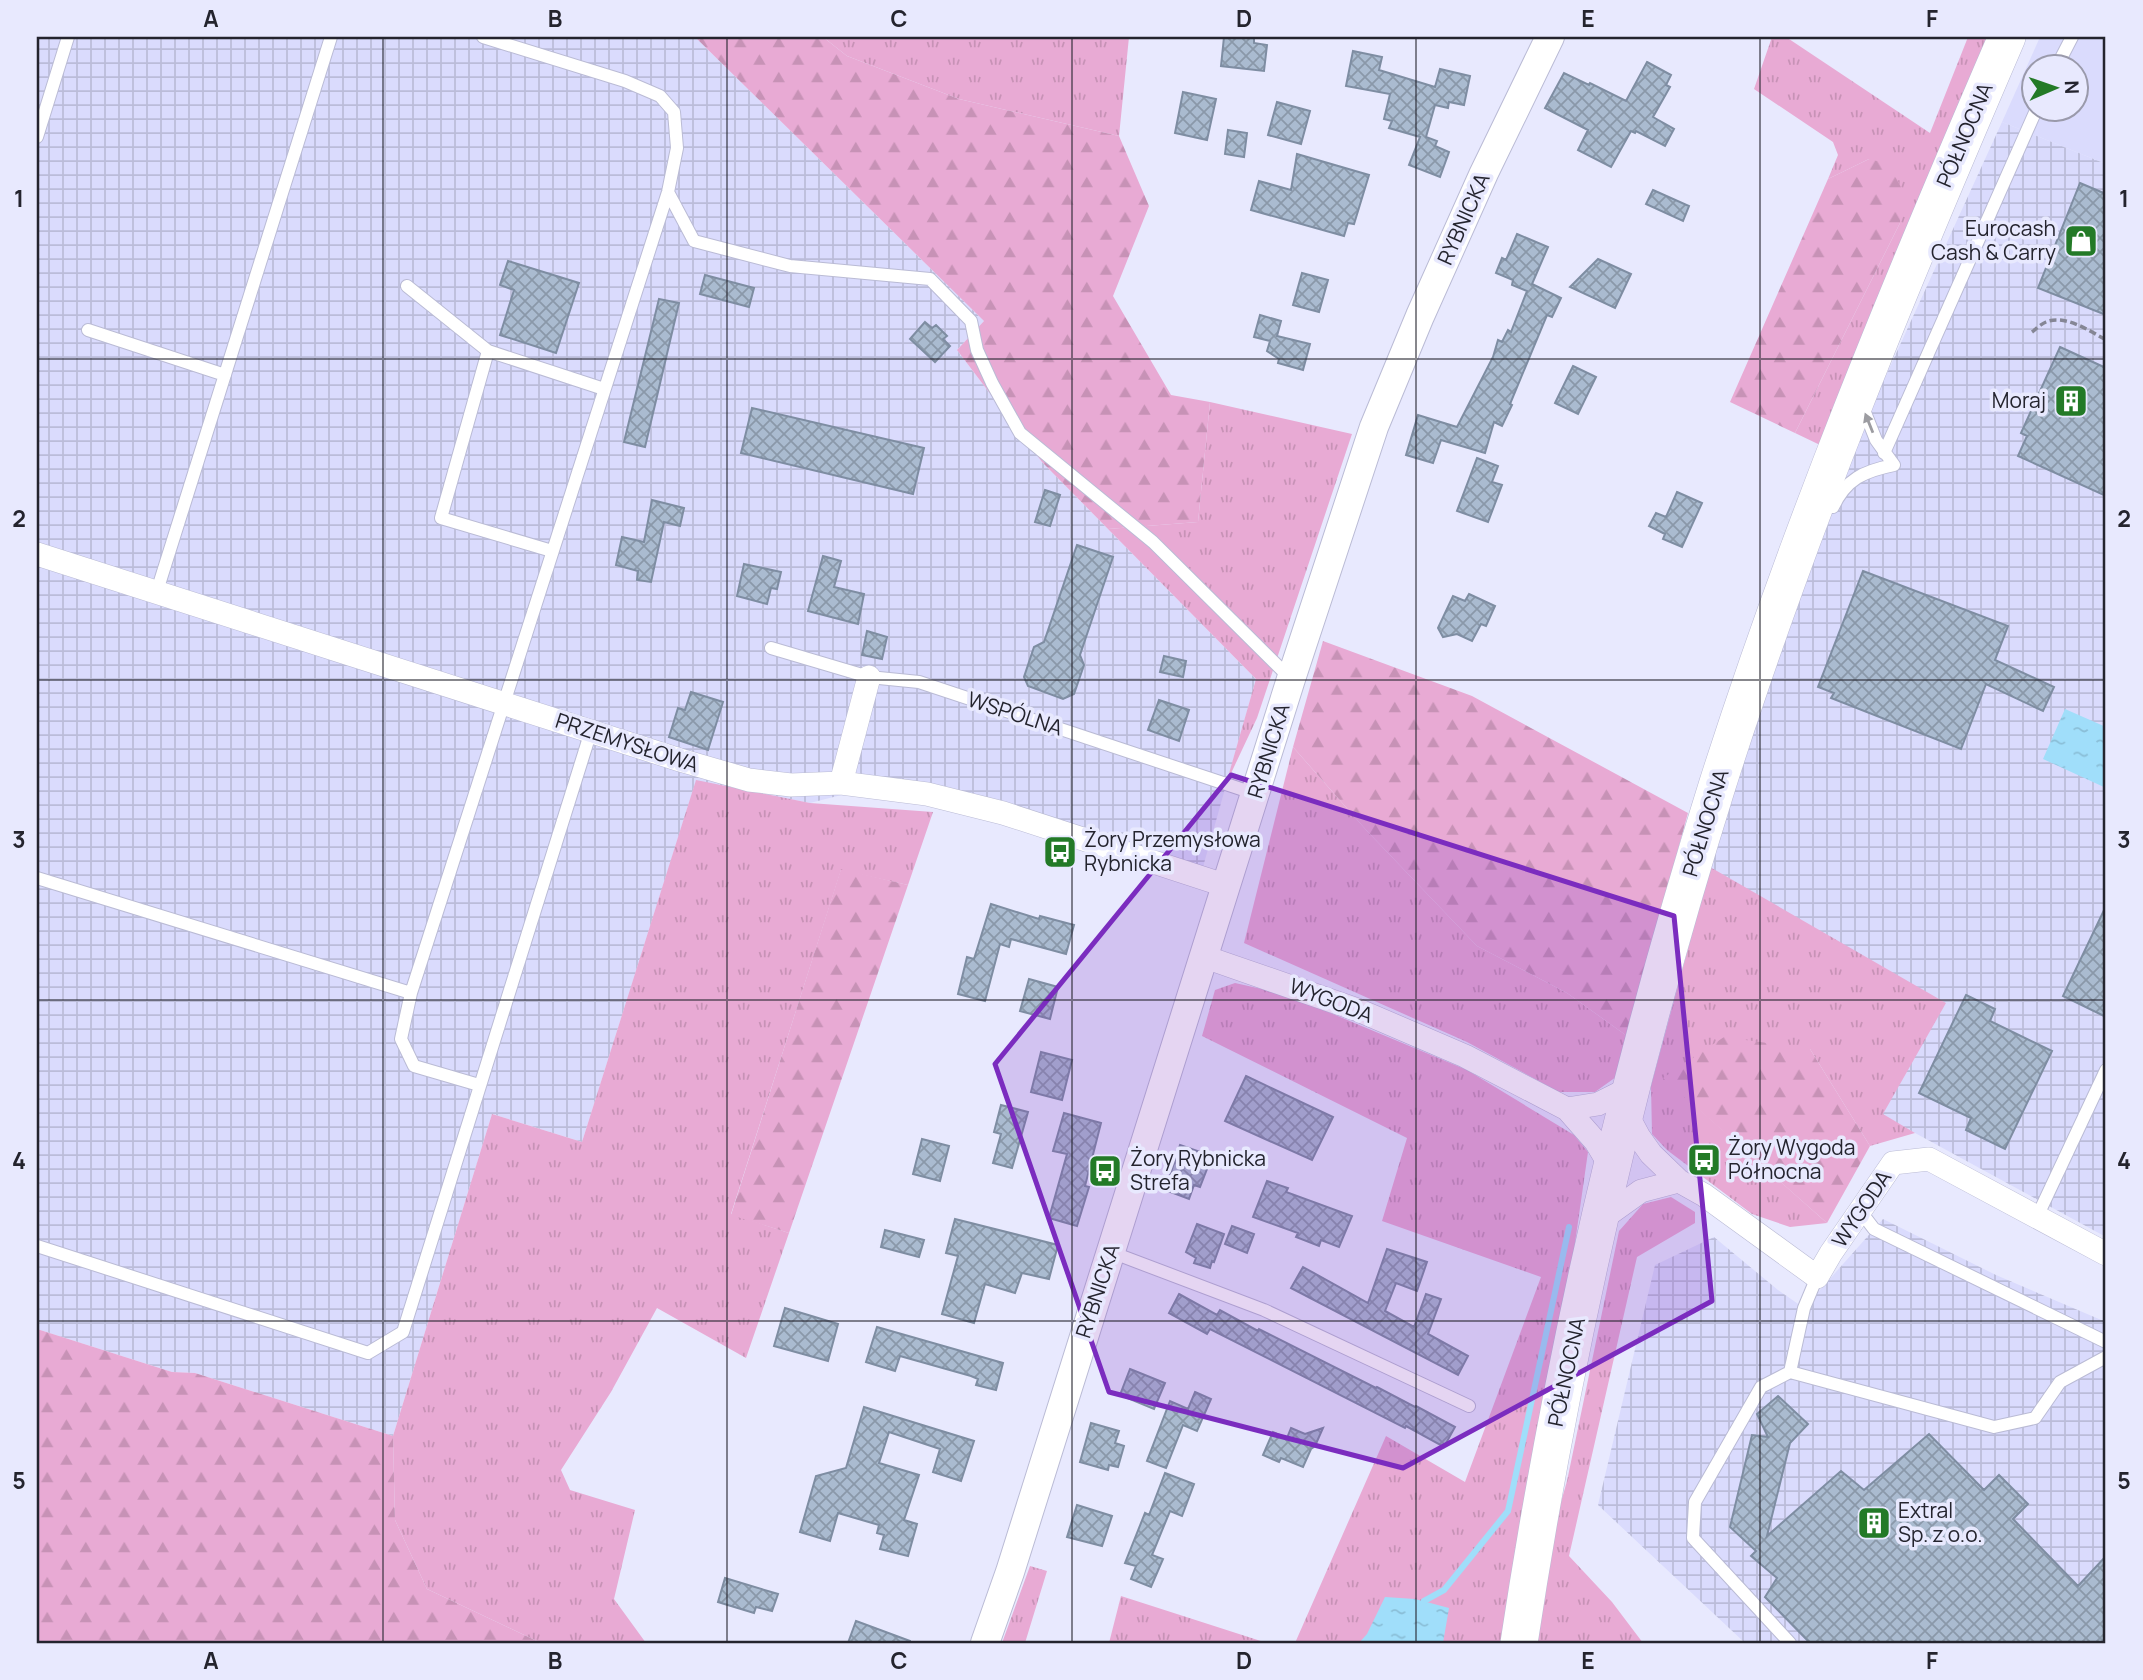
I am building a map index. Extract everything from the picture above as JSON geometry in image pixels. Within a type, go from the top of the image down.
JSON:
[{"type":"main road","name":"PÓŁNOCNA","points":[[1520,1643],[1550,1457],[1598,1221],[1628,1099],[1717,786],[1756,669],[1806,548],[1858,391],[2007,37]]},
{"type":"street","name":"RYBNICKA","points":[[985,1643],[1010,1572],[1291,679],[1374,427],[1484,173],[1550,37]]},
{"type":"street","name":"PRZEMYSŁOWA","points":[[37,554],[749,780],[791,785],[841,783],[880,786],[927,794],[1003,813],[1227,886]]},
{"type":"street","points":[[841,783],[869,677]]},
{"type":"street","name":"WYGODA","points":[[1205,957],[1358,1010],[1465,1056],[1567,1109]]},
{"type":"street","points":[[1567,1109],[1628,1099],[1639,1137],[1651,1154],[1679,1181],[1704,1195],[1817,1277]]},
{"type":"street","points":[[1567,1109],[1596,1142],[1611,1167]]},
{"type":"street","name":"WYGODA","points":[[1817,1277],[1893,1163],[1929,1159],[2106,1254]]},
{"type":"street","points":[[1598,1221],[1641,1191],[1679,1181]]},
{"type":"lane","points":[[37,136],[68,37]]},
{"type":"lane","points":[[157,591],[331,37]]},
{"type":"lane","points":[[479,1085],[414,1066],[401,1039],[411,993],[668,192],[677,148],[674,112],[660,96],[625,81],[484,37]]},
{"type":"lane","points":[[1884,453],[2031,122]]},
{"type":"lane","points":[[668,192],[694,242],[790,266],[930,279],[971,321],[982,361],[1020,433],[1153,542],[1291,679]]},
{"type":"lane","points":[[407,286],[488,351],[604,389]]},
{"type":"lane","points":[[88,330],[225,376]]},
{"type":"lane","points":[[488,351],[441,518],[552,551]]},
{"type":"lane","points":[[1825,522],[1840,491],[1850,482],[1877,468],[1894,465],[1884,453],[1869,424],[1858,391]]},
{"type":"lane","name":"WSPÓLNA","points":[[771,648],[869,677],[919,682],[1256,794]]},
{"type":"lane","points":[[37,1246],[368,1353],[403,1332],[591,731]]},
{"type":"lane","points":[[37,877],[411,993]]},
{"type":"lane","points":[[2038,1217],[2106,1070]]},
{"type":"lane","points":[[1861,1212],[1874,1229],[2106,1342]]},
{"type":"lane","points":[[1111,1252],[1264,1310],[1469,1406]]},
{"type":"lane","points":[[1790,1373],[1804,1308],[1817,1277]]},
{"type":"lane","points":[[1790,1643],[1693,1538],[1695,1502],[1761,1387],[1790,1373],[1994,1427],[2035,1418],[2060,1382],[2106,1357]]},
{"type":"path","points":[[2032,332],[2046,322],[2060,319],[2106,340]]},
{"type":"highlighted area","points":[[1231,775],[1674,916],[1712,1301],[1403,1468],[1109,1392],[995,1064]]},
{"type":"shaded area","points":[[37,37],[695,37],[984,321],[957,350],[1042,462],[1256,679],[1203,867],[865,789],[810,803],[696,781],[582,1142],[492,1114],[393,1436],[195,1373],[172,1372],[37,1329]]},
{"type":"shaded area","points":[[2040,37],[2106,37],[2106,164],[2002,122],[2021,80],[2021,122],[2090,122],[2090,52],[2033,52]]},
{"type":"shaded area","points":[[2002,122],[2106,164],[2106,1237],[1882,1115],[1710,867],[1791,606],[1878,393]]},
{"type":"shaded area","points":[[1883,1219],[1996,1275],[2106,1322],[2106,1643],[1745,1643],[1598,1505],[1655,1265],[1714,1237],[1804,1308]]},
{"type":"green space","points":[[695,37],[823,37],[847,56],[959,99],[1119,136],[1149,206],[1113,296],[1171,395],[1210,402],[1198,522],[1108,529],[1042,462],[957,350],[984,321]]},
{"type":"green space","points":[[823,37],[1129,37],[1119,136],[959,99],[847,56]]},
{"type":"green space","points":[[1772,37],[1786,37],[1930,133],[1968,37],[1994,37],[1825,444],[1818,444],[1795,433],[1900,223],[1869,159],[1828,179],[1838,155],[1833,142],[1754,89]]},
{"type":"green space","points":[[1869,159],[1889,164],[1901,187],[1900,223],[1795,433],[1730,402],[1828,179]]},
{"type":"green space","points":[[1210,402],[1352,434],[1257,718],[1226,784],[1256,679],[1108,529],[1198,522]]},
{"type":"green space","points":[[1323,641],[1472,696],[1688,813],[1627,1036],[1567,993],[1477,946],[1367,831],[1293,747]]},
{"type":"green space","points":[[1293,747],[1367,831],[1477,946],[1567,993],[1627,1036],[1616,1077],[1595,1092],[1559,1092],[1467,1042],[1244,943]]},
{"type":"green space","points":[[696,780],[810,803],[933,812],[908,885],[841,870],[731,1214],[789,1233],[746,1358],[657,1308],[611,1392],[561,1470],[570,1490],[635,1510],[614,1599],[646,1643],[541,1643],[427,1589],[395,1520],[393,1436],[492,1114],[582,1142]]},
{"type":"green space","points":[[1710,867],[1946,1003],[1883,1114],[1915,1133],[1870,1146],[1810,1049],[1664,1078],[1827,1223],[1790,1227],[1752,1214],[1667,1150],[1652,1134],[1651,1086]]},
{"type":"green space","points":[[841,869],[908,885],[789,1233],[731,1215]]},
{"type":"green space","points":[[1235,983],[1285,994],[1467,1070],[1574,1135],[1588,1152],[1570,1278],[1505,1643],[1295,1643],[1386,1436],[1465,1482],[1541,1277],[1382,1221],[1407,1138],[1202,1036],[1215,990]]},
{"type":"green space","points":[[1724,1037],[1810,1049],[1870,1146],[1827,1223],[1663,1078]]},
{"type":"green space","points":[[1671,1197],[1695,1212],[1695,1223],[1637,1257],[1569,1556],[1612,1602],[1643,1643],[1532,1643],[1549,1544],[1567,1481],[1619,1231],[1643,1204]]},
{"type":"green space","points":[[37,1329],[172,1372],[195,1373],[393,1436],[395,1520],[427,1589],[541,1643],[37,1643]]},
{"type":"green space","points":[[1030,1566],[1047,1571],[1025,1643],[1002,1643]]},
{"type":"green space","points":[[1121,1596],[1267,1643],[1109,1643]]},
{"type":"water","points":[[2065,709],[2106,727],[2106,788],[2043,759]]},
{"type":"water","points":[[1385,1597],[1415,1599],[1449,1608],[1443,1643],[1359,1643],[1367,1634]]},
{"type":"building","points":[[1224,37],[1254,37],[1254,43],[1267,45],[1264,71],[1221,66]]},
{"type":"building","points":[[1353,51],[1382,57],[1379,70],[1435,87],[1440,69],[1470,76],[1464,105],[1449,102],[1448,108],[1435,105],[1426,137],[1437,141],[1435,146],[1449,152],[1440,177],[1409,165],[1420,137],[1389,128],[1392,121],[1384,119],[1390,94],[1346,86]]},
{"type":"building","points":[[1647,62],[1671,75],[1666,85],[1670,87],[1653,117],[1674,129],[1665,146],[1631,131],[1611,167],[1578,150],[1588,130],[1545,108],[1564,73],[1626,101]]},
{"type":"building","points":[[1183,92],[1216,99],[1207,140],[1175,133]]},
{"type":"building","points":[[1277,102],[1310,111],[1301,144],[1268,135]]},
{"type":"building","points":[[1228,130],[1247,133],[1244,157],[1225,154]]},
{"type":"building","points":[[1297,154],[1369,175],[1354,224],[1348,223],[1344,236],[1251,210],[1259,181],[1291,190]]},
{"type":"building","name":"Eurocash Cash & Carry","points":[[2080,183],[2106,194],[2106,315],[2038,288]]},
{"type":"building","points":[[1653,190],[1689,206],[1683,221],[1646,204]]},
{"type":"building","points":[[1517,234],[1548,247],[1532,284],[1561,298],[1552,317],[1547,315],[1502,426],[1494,422],[1485,453],[1441,440],[1433,463],[1406,455],[1418,415],[1457,427],[1493,357],[1498,340],[1502,342],[1508,330],[1511,332],[1527,291],[1512,285],[1513,280],[1496,273],[1502,258],[1506,260]]},
{"type":"building","points":[[1598,259],[1631,274],[1615,308],[1570,287]]},
{"type":"building","points":[[508,261],[579,283],[556,353],[500,335],[514,290],[500,285]]},
{"type":"building","points":[[1302,273],[1328,280],[1319,312],[1293,305]]},
{"type":"building","points":[[705,275],[754,288],[749,307],[700,294]]},
{"type":"building","points":[[659,299],[679,303],[645,447],[624,442]]},
{"type":"building","points":[[1260,315],[1281,321],[1277,336],[1310,344],[1303,370],[1278,363],[1279,359],[1267,351],[1270,341],[1254,337]]},
{"type":"building","points":[[925,322],[932,328],[936,325],[947,336],[943,339],[950,346],[935,362],[910,339]]},
{"type":"building","name":"Moraj","points":[[2060,347],[2106,368],[2106,496],[2018,456],[2027,436],[2021,433]]},
{"type":"building","points":[[1573,366],[1596,377],[1578,414],[1555,403]]},
{"type":"building","points":[[752,408],[924,448],[913,494],[741,453]]},
{"type":"building","points":[[1477,458],[1498,466],[1492,482],[1502,485],[1488,522],[1457,511]]},
{"type":"building","points":[[1045,490],[1060,495],[1050,526],[1035,522]]},
{"type":"building","points":[[1677,492],[1702,503],[1682,547],[1663,539],[1665,534],[1649,526],[1656,513],[1666,517]]},
{"type":"building","points":[[652,500],[684,508],[680,526],[664,522],[651,582],[637,580],[638,571],[616,565],[622,537],[644,542]]},
{"type":"building","points":[[1077,545],[1113,557],[1080,655],[1084,665],[1074,694],[1063,699],[1028,686],[1024,677],[1034,647],[1044,642]]},
{"type":"building","points":[[823,556],[841,561],[834,587],[864,594],[858,624],[808,611]]},
{"type":"building","points":[[744,564],[781,572],[777,589],[771,588],[767,604],[737,596]]},
{"type":"building","points":[[1863,571],[2008,626],[1995,660],[2054,687],[2043,711],[1986,684],[1961,749],[1831,698],[1834,693],[1818,687]]},
{"type":"building","points":[[1469,594],[1495,606],[1486,626],[1481,624],[1472,641],[1457,634],[1443,637],[1438,628],[1453,596],[1465,601]]},
{"type":"building","points":[[867,631],[887,637],[882,659],[862,655]]},
{"type":"building","points":[[1164,656],[1186,661],[1183,677],[1160,672]]},
{"type":"building","points":[[691,692],[723,702],[708,750],[669,737],[678,708],[685,710]]},
{"type":"building","points":[[1159,700],[1189,710],[1179,741],[1148,730]]},
{"type":"building","points":[[991,904],[1039,919],[1040,916],[1074,925],[1066,954],[1011,939],[1009,947],[1000,944],[985,1001],[958,994],[967,957],[974,959]]},
{"type":"building","points":[[2106,906],[2106,1017],[2063,996]]},
{"type":"building","points":[[1029,979],[1058,987],[1050,1019],[1020,1011]]},
{"type":"building","points":[[1966,995],[1995,1009],[1990,1021],[2052,1051],[2005,1149],[1966,1130],[1971,1118],[1919,1093]]},
{"type":"building","points":[[1041,1052],[1072,1060],[1062,1100],[1031,1092]]},
{"type":"building","points":[[1246,1076],[1333,1117],[1312,1160],[1225,1121]]},
{"type":"building","points":[[1001,1105],[1028,1112],[1012,1168],[993,1163],[1001,1134],[994,1132]]},
{"type":"building","points":[[1064,1113],[1101,1123],[1085,1186],[1089,1187],[1077,1226],[1049,1218],[1067,1154],[1053,1151]]},
{"type":"building","points":[[922,1139],[949,1146],[940,1181],[913,1174]]},
{"type":"building","points":[[1180,1145],[1212,1156],[1200,1187],[1194,1185],[1189,1199],[1165,1190]]},
{"type":"building","points":[[1267,1181],[1288,1188],[1286,1192],[1352,1216],[1339,1247],[1321,1240],[1319,1246],[1296,1237],[1298,1233],[1253,1217]]},
{"type":"building","points":[[955,1219],[1058,1245],[1049,1279],[1022,1273],[1015,1293],[985,1284],[974,1323],[942,1314],[958,1256],[946,1253]]},
{"type":"building","points":[[1197,1224],[1224,1234],[1210,1268],[1194,1263],[1196,1258],[1186,1252]]},
{"type":"building","points":[[1232,1226],[1254,1234],[1247,1253],[1225,1244]]},
{"type":"building","points":[[885,1230],[924,1240],[919,1257],[881,1247]]},
{"type":"building","points":[[1387,1249],[1427,1262],[1417,1291],[1396,1283],[1385,1311],[1414,1327],[1426,1294],[1441,1299],[1428,1334],[1468,1356],[1458,1375],[1291,1288],[1303,1267],[1368,1303]]},
{"type":"building","points":[[1179,1294],[1217,1315],[1220,1310],[1455,1427],[1444,1447],[1210,1329],[1207,1334],[1169,1313]]},
{"type":"building","points":[[785,1308],[838,1324],[828,1361],[774,1346]]},
{"type":"building","points":[[877,1327],[1003,1363],[996,1390],[976,1385],[978,1379],[971,1376],[900,1356],[895,1371],[866,1362]]},
{"type":"building","points":[[1130,1369],[1165,1383],[1154,1409],[1120,1395]]},
{"type":"building","points":[[1195,1392],[1211,1399],[1197,1431],[1183,1425],[1166,1468],[1147,1461],[1170,1401],[1188,1409]]},
{"type":"building","name":"Extral Sp. z o.o.","points":[[1778,1396],[1808,1424],[1790,1443],[1767,1536],[1841,1471],[1864,1490],[1929,1434],[1984,1490],[1999,1475],[2028,1504],[2013,1519],[2078,1586],[2106,1556],[2106,1643],[1810,1643],[1765,1597],[1777,1578],[1751,1556],[1756,1551],[1730,1527],[1752,1435],[1768,1437],[1757,1414]]},
{"type":"building","points":[[864,1407],[974,1441],[961,1481],[933,1472],[940,1449],[889,1432],[879,1463],[919,1475],[904,1520],[917,1524],[908,1556],[880,1549],[884,1535],[877,1533],[879,1525],[838,1513],[830,1541],[800,1532],[816,1476],[846,1468]]},
{"type":"building","points":[[1091,1423],[1119,1431],[1115,1443],[1124,1446],[1118,1467],[1109,1465],[1108,1470],[1080,1462]]},
{"type":"building","points":[[1291,1428],[1305,1434],[1323,1428],[1303,1467],[1281,1458],[1279,1462],[1263,1455],[1273,1432],[1287,1438]]},
{"type":"building","points":[[1165,1473],[1194,1484],[1182,1516],[1170,1511],[1152,1555],[1163,1559],[1151,1587],[1131,1579],[1136,1566],[1125,1563],[1145,1513],[1149,1515]]},
{"type":"building","points":[[1077,1505],[1112,1516],[1102,1546],[1067,1537]]},
{"type":"building","points":[[725,1578],[778,1594],[772,1611],[756,1607],[754,1613],[718,1602]]},
{"type":"building","points":[[856,1621],[910,1641],[910,1643],[848,1643]]},
{"type":"waterway","points":[[1424,1601],[1444,1590],[1508,1511],[1569,1227]]},
{"type":"place","name":"Eurocash Cash & Carry","points":[[2081,241]]},
{"type":"place","name":"Moraj","points":[[2071,401]]},
{"type":"place","name":"Żory Przemysłowa Rybnicka","points":[[1060,852]]},
{"type":"place","name":"Żory Wygoda Północna","points":[[1704,1160]]},
{"type":"place","name":"Żory Rybnicka Strefa","points":[[1105,1171]]},
{"type":"place","name":"Extral Sp. z o.o.","points":[[1874,1523]]}]
